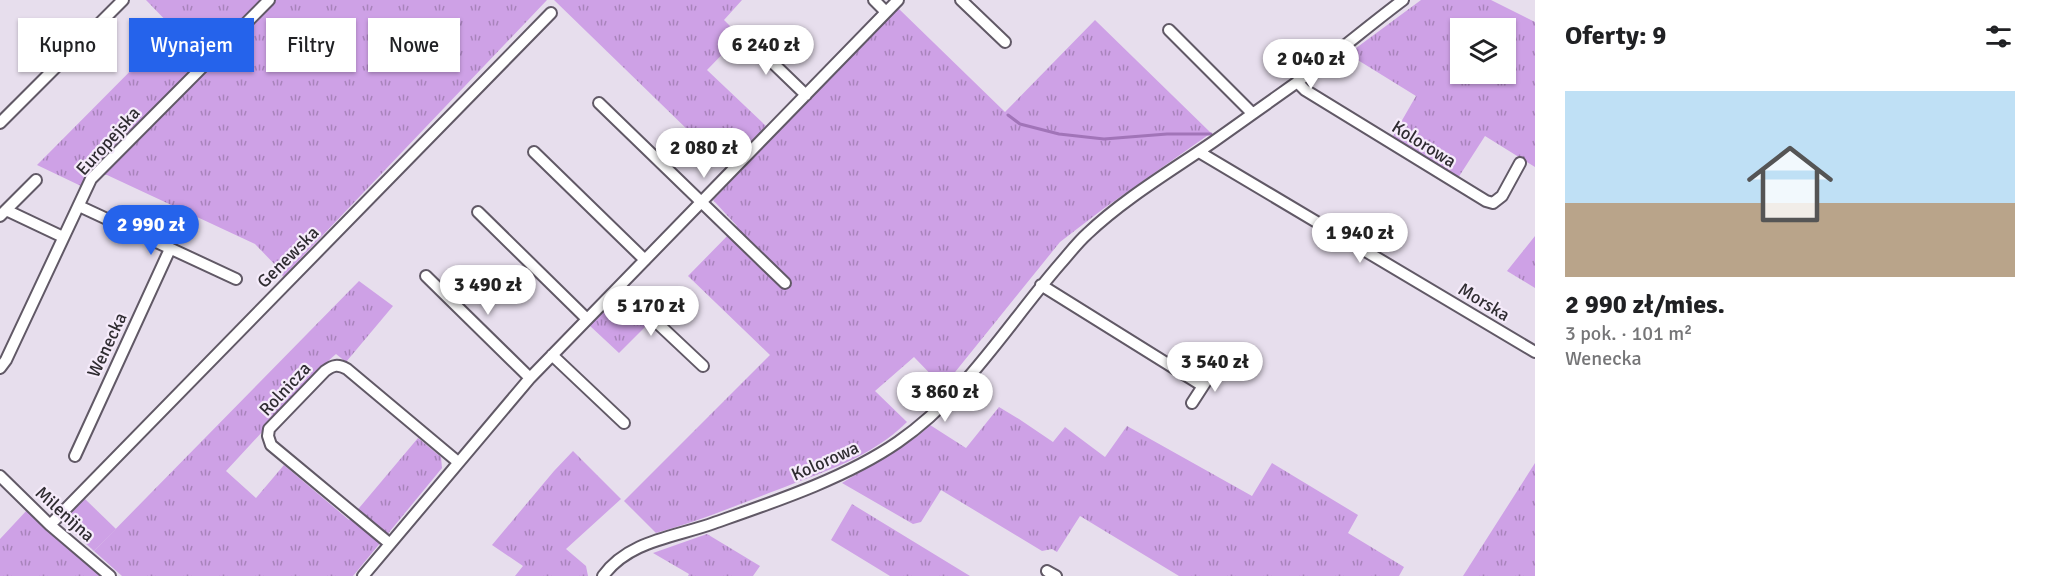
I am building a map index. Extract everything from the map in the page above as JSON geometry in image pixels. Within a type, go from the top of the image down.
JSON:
[{"type":"street","points":[[0,123],[123,0]]},
{"type":"street","name":"Europejska","points":[[0,368],[6,360],[92,179],[268,0]]},
{"type":"street","points":[[874,0],[886,12]]},
{"type":"street","points":[[363,576],[530,378],[898,0]]},
{"type":"street","points":[[961,0],[1005,42]]},
{"type":"street","name":"Kolorowa","points":[[603,576],[612,564],[626,554],[658,540],[711,525],[855,467],[897,443],[929,420],[964,382],[1041,285],[1086,235],[1118,208],[1297,82],[1403,0]]},
{"type":"street","name":"Genewska","points":[[50,525],[551,13]]},
{"type":"street","points":[[1169,30],[1252,113]]},
{"type":"street","points":[[747,37],[806,95]]},
{"type":"street","name":"Kolorowa","points":[[1297,82],[1305,90],[1486,201],[1494,203],[1502,196],[1521,163]]},
{"type":"street","points":[[599,103],[785,283]]},
{"type":"street","points":[[534,152],[645,260]]},
{"type":"street","name":"Morska","points":[[1199,152],[1535,352]]},
{"type":"street","points":[[36,180],[3,213],[63,237]]},
{"type":"street","points":[[79,206],[236,279]]},
{"type":"street","points":[[478,212],[587,319]]},
{"type":"street","name":"Wenecka","points":[[75,456],[170,249]]},
{"type":"street","points":[[426,276],[530,378]]},
{"type":"street","points":[[1041,285],[1203,386]]},
{"type":"street","points":[[619,286],[703,366]]},
{"type":"street","points":[[552,355],[624,423]]},
{"type":"street","name":"Rolnicza","points":[[389,543],[271,445],[268,436],[269,429],[325,371],[339,365],[347,369],[458,462]]},
{"type":"street","points":[[1192,403],[1214,369]]},
{"type":"street","name":"Milenijna","points":[[0,476],[50,525],[110,576]]},
{"type":"green space","points":[[146,0],[547,0],[283,277],[281,271],[255,244],[107,175],[86,175],[81,186],[37,165],[129,72],[254,72],[254,18],[163,18]]},
{"type":"green space","points":[[554,0],[742,0],[724,20],[740,36],[707,70],[766,126],[726,167]]},
{"type":"green space","points":[[1421,0],[1491,0],[1535,22],[1535,167],[1485,136],[1458,178],[1393,136],[1416,96],[1348,54]]},
{"type":"green space","points":[[898,8],[1005,112],[1095,20],[1211,133],[1060,242],[943,387],[914,357],[875,391],[907,422],[878,445],[829,470],[687,524],[656,533],[624,501],[770,355],[688,276],[737,226],[713,200]]},
{"type":"green space","points":[[1535,236],[1535,288],[1507,271]]},
{"type":"green space","points":[[359,281],[393,306],[346,362],[336,354],[327,362],[226,471],[256,498],[284,465],[349,520],[418,438],[441,457],[442,468],[353,576],[122,576],[94,551]]},
{"type":"green space","points":[[620,294],[650,322],[619,353],[589,325]]},
{"type":"green space","points":[[999,407],[1053,442],[1065,427],[1105,457],[1127,426],[1252,496],[1272,463],[1358,515],[1348,533],[1404,567],[1399,576],[1179,576],[1080,516],[1057,552],[1052,549],[1042,551],[941,490],[921,522],[913,524],[842,483],[918,436],[930,425],[966,448]]},
{"type":"green space","points":[[573,451],[621,499],[566,549],[586,566],[588,576],[515,576],[523,566],[492,545]]},
{"type":"green space","points":[[1535,463],[1535,576],[1463,576]]},
{"type":"green space","points":[[85,499],[116,529],[94,551],[62,522]]},
{"type":"green space","points":[[852,504],[970,576],[890,576],[831,540]]},
{"type":"green space","points":[[28,509],[102,576],[0,576],[0,539]]},
{"type":"green space","points":[[707,534],[760,566],[753,576],[688,576],[689,574],[653,553]]},
{"type":"waterway","points":[[1008,115],[1020,124],[1059,134],[1104,139],[1167,134],[1211,134]]}]
